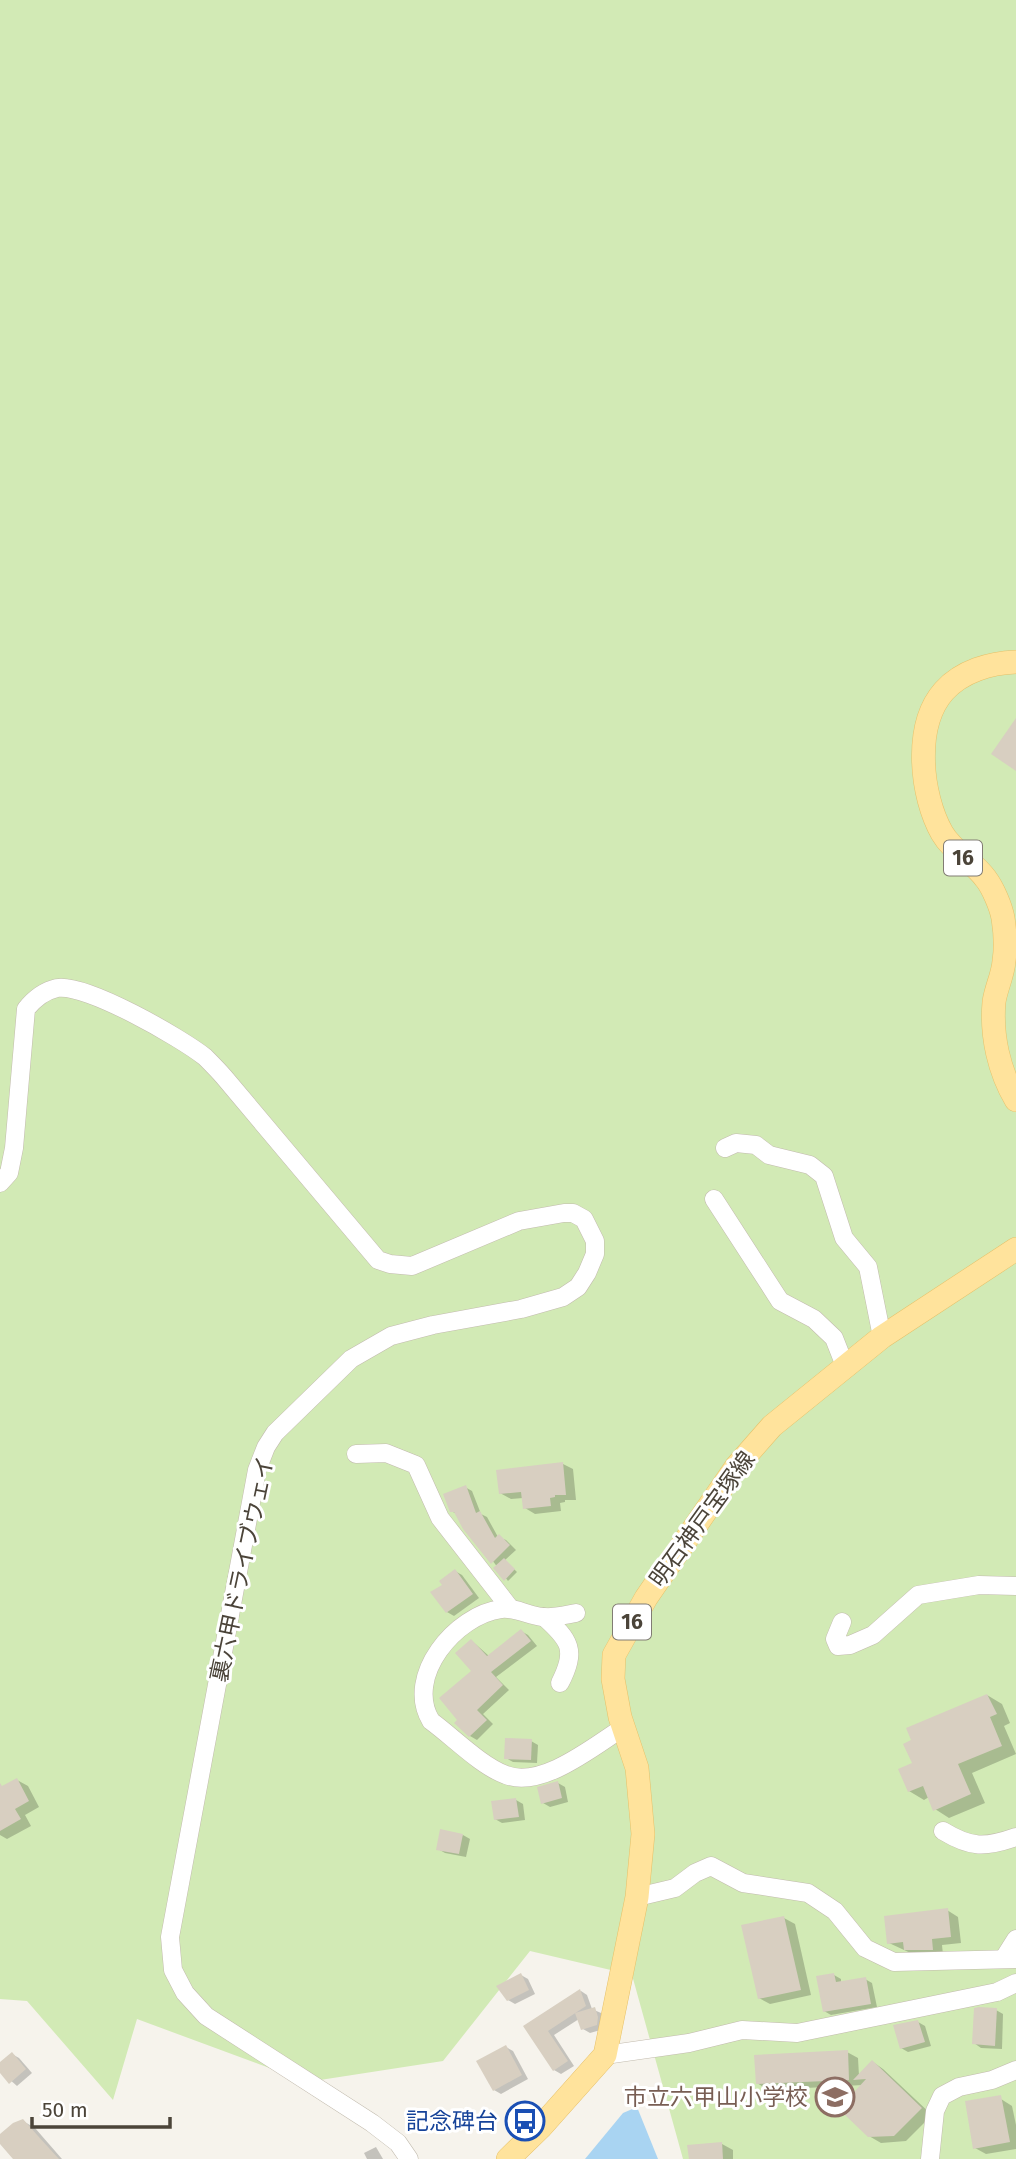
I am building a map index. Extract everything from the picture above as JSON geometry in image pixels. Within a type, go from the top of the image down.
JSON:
[{"type":"main road","name":"16","points":[[1016,662],[1000,663],[971,671],[944,691],[932,712],[923,749],[926,795],[942,833],[960,855],[986,879],[1003,917],[1004,961],[994,1002],[996,1050],[1008,1086],[1016,1100]]},
{"type":"main road","name":"明石神戸宝塚線","points":[[508,2159],[540,2128],[605,2054],[637,1897],[643,1834],[637,1768],[613,1679],[614,1655],[646,1598],[736,1467],[772,1426],[882,1337],[1016,1249]]},
{"type":"street","name":"裏六甲ドライブウェイ","points":[[0,1183],[9,1173],[14,1148],[26,1009],[37,996],[58,988],[81,991],[128,1011],[204,1057],[224,1077],[378,1259],[390,1264],[412,1266],[519,1221],[564,1213],[573,1213],[584,1219],[595,1241],[595,1254],[587,1273],[578,1287],[562,1297],[521,1309],[433,1325],[391,1336],[351,1359],[275,1433],[257,1470],[170,1937],[173,1970],[185,1993],[206,2016],[372,2123],[398,2143],[409,2159]]},
{"type":"street","points":[[725,1147],[736,1143],[756,1145],[769,1155],[810,1165],[824,1176],[844,1238],[869,1267],[882,1337]]},
{"type":"street","points":[[714,1199],[780,1301],[814,1319],[834,1338],[845,1366]]},
{"type":"street","points":[[356,1454],[386,1453],[416,1465],[440,1518],[510,1608]]},
{"type":"street","points":[[842,1622],[835,1639],[838,1646],[850,1645],[873,1635],[918,1595],[979,1585],[1016,1586]]},
{"type":"street","points":[[576,1613],[544,1618],[510,1608],[489,1611],[442,1644],[430,1665],[423,1690],[425,1711],[431,1721],[490,1767],[507,1776],[524,1778],[537,1776],[566,1763],[624,1727]]},
{"type":"street","points":[[544,1618],[566,1639],[570,1652],[570,1663],[561,1682]]},
{"type":"street","points":[[943,1831],[970,1845],[999,1843],[1016,1837]]},
{"type":"street","points":[[637,1897],[675,1888],[710,1866],[743,1883],[808,1893],[835,1911],[865,1948],[894,1962],[1010,1959],[1016,1939]]},
{"type":"street","points":[[605,2054],[688,2043],[743,2030],[797,2033],[997,1993],[1016,1983]]},
{"type":"street","points":[[929,2159],[935,2111],[942,2096],[959,2087],[992,2080],[1016,2070]]},
{"type":"green space","points":[[0,0],[1016,0],[1016,2159],[683,2159],[632,1975],[530,1951],[443,2061],[307,2082],[137,2019],[113,2100],[27,2001],[0,1999]]},
{"type":"water","points":[[637,2107],[658,2159],[585,2159],[623,2113]]},
{"type":"building","points":[[1016,718],[1016,771],[991,754]]},
{"type":"building","points":[[563,1462],[566,1495],[550,1498],[551,1506],[523,1509],[521,1492],[499,1494],[496,1470]]},
{"type":"building","points":[[466,1485],[476,1513],[480,1511],[495,1538],[499,1534],[510,1545],[491,1564],[463,1529],[454,1512],[450,1512],[443,1494]]},
{"type":"building","points":[[504,1558],[515,1569],[504,1581],[493,1568]]},
{"type":"building","points":[[455,1569],[473,1594],[446,1613],[430,1592],[442,1585],[439,1581]]},
{"type":"building","points":[[521,1629],[531,1641],[491,1672],[503,1685],[477,1710],[487,1720],[469,1737],[454,1723],[457,1720],[439,1698],[471,1671],[455,1653],[471,1639],[487,1656]]},
{"type":"building","points":[[987,1694],[997,1714],[990,1717],[1002,1746],[958,1764],[971,1794],[933,1811],[923,1786],[908,1792],[898,1769],[912,1763],[903,1744],[911,1740],[906,1728]]},
{"type":"building","points":[[505,1738],[532,1739],[531,1760],[504,1759]]},
{"type":"building","points":[[17,1778],[29,1801],[15,1809],[21,1819],[0,1831],[0,1783],[2,1786]]},
{"type":"building","points":[[558,1781],[562,1798],[541,1804],[537,1787]]},
{"type":"building","points":[[516,1798],[519,1817],[494,1820],[491,1801]]},
{"type":"building","points":[[440,1829],[463,1834],[459,1854],[436,1850]]},
{"type":"building","points":[[948,1908],[951,1937],[932,1939],[933,1950],[904,1950],[903,1942],[887,1944],[884,1916]]},
{"type":"building","points":[[784,1916],[801,1990],[758,1999],[741,1925]]},
{"type":"building","points":[[521,1973],[529,1990],[507,2001],[496,1986]]},
{"type":"building","points":[[834,1973],[836,1982],[866,1977],[871,2004],[823,2012],[816,1976]]},
{"type":"building","points":[[580,1989],[586,2006],[548,2031],[568,2061],[553,2071],[523,2026]]},
{"type":"building","points":[[595,2007],[597,2025],[581,2030],[575,2013]]},
{"type":"building","points":[[974,2008],[997,2008],[995,2046],[972,2044]]},
{"type":"building","points":[[918,2020],[925,2042],[900,2049],[893,2025]]},
{"type":"building","points":[[506,2045],[522,2075],[493,2091],[476,2061]]},
{"type":"building","points":[[848,2050],[849,2080],[756,2084],[754,2055]]},
{"type":"building","points":[[12,2052],[26,2069],[9,2084],[0,2073],[0,2062]]},
{"type":"building","points":[[872,2060],[922,2108],[894,2136],[868,2137],[844,2114],[845,2102],[866,2079],[853,2080]]},
{"type":"building","points":[[1001,2095],[1010,2142],[973,2149],[965,2101]]},
{"type":"building","points":[[23,2119],[59,2159],[13,2159],[0,2144],[0,2134],[13,2123]]},
{"type":"building","points":[[722,2142],[723,2159],[689,2159],[687,2145]]},
{"type":"place","name":"市立六甲山小学校","points":[[835,2097]]},
{"type":"place","name":"記念碑台","points":[[525,2121]]}]
